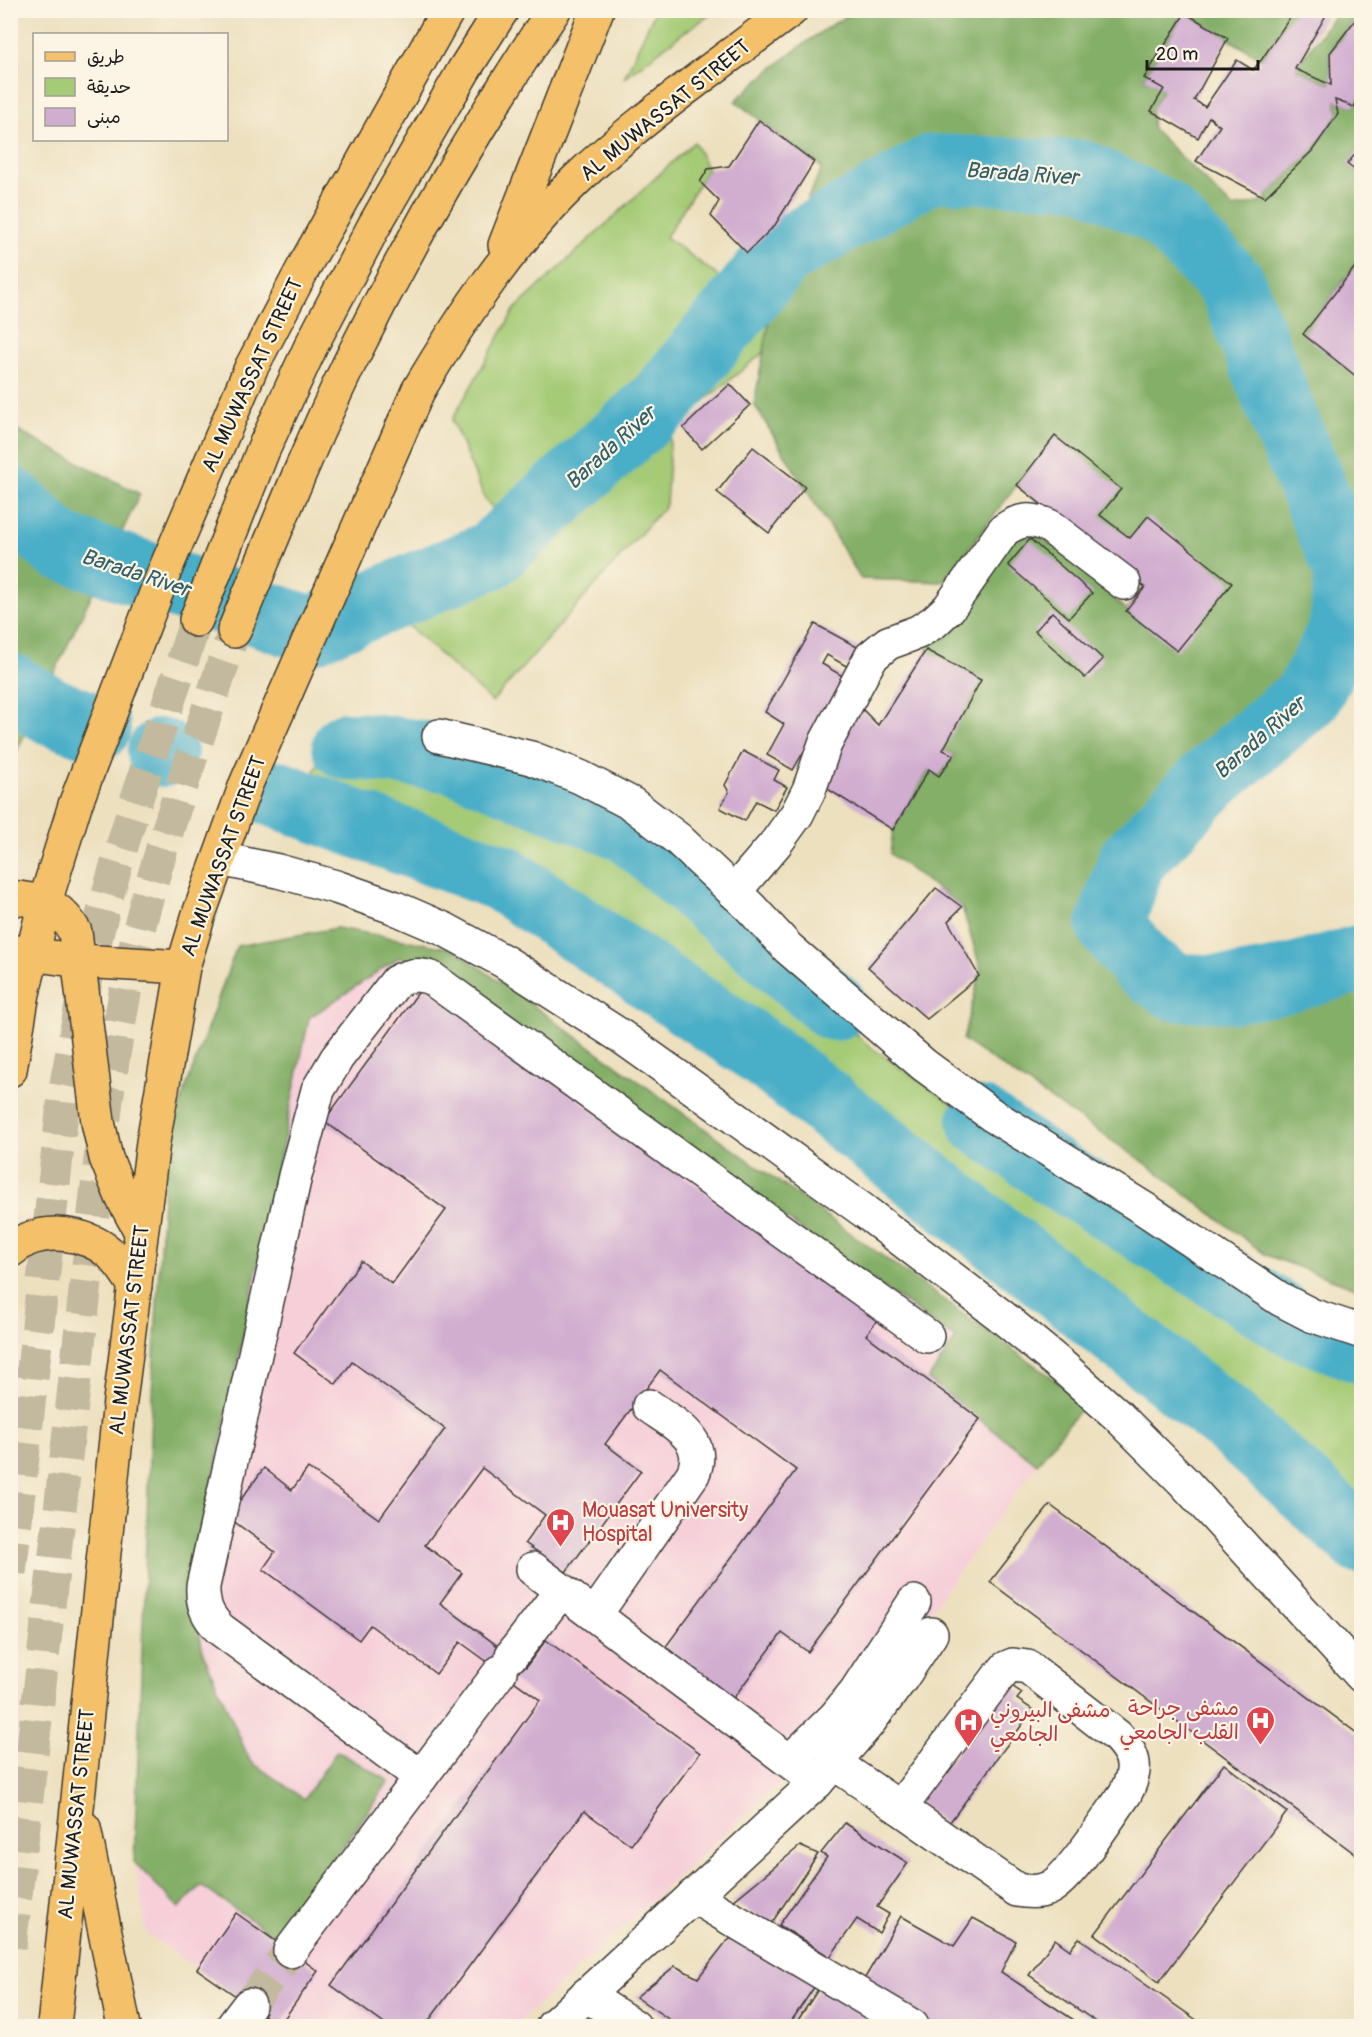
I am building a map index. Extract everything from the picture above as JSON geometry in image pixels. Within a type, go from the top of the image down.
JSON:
[{"type":"main road","name":"AL MUWASSAT STREET","points":[[10,1070],[23,993],[21,953],[45,902],[75,805],[165,570],[251,368],[306,263],[448,10]]},
{"type":"main road","name":"AL MUWASSAT STREET","points":[[196,620],[263,450],[311,346],[374,226],[464,70],[502,10]]},
{"type":"main road","points":[[234,631],[303,466],[366,332],[410,247],[509,78],[554,10]]},
{"type":"main road","points":[[493,275],[597,10]]},
{"type":"main road","name":"AL MUWASSAT STREET","points":[[54,2026],[120,1401],[153,1142],[183,967],[199,914],[246,784],[418,391],[453,331],[493,275],[537,221],[576,181],[617,143],[791,10]]},
{"type":"main road","points":[[426,50],[464,70]]},
{"type":"main road","points":[[10,897],[45,902],[68,918],[75,932],[98,1122],[106,1158],[122,1197],[141,1232]]},
{"type":"main road","points":[[21,953],[80,961],[183,967]]},
{"type":"main road","points":[[10,1251],[26,1241],[43,1235],[78,1236],[107,1251],[119,1262],[135,1286]]},
{"type":"main road","points":[[78,1797],[124,2026]]},
{"type":"street","points":[[734,892],[776,843],[797,814],[809,790],[825,744],[870,657],[888,643],[918,632],[934,622],[949,608],[1004,530],[1014,523],[1037,520],[1049,526],[1124,583]]},
{"type":"street","points":[[439,736],[531,758],[580,777],[632,804],[678,839],[788,948],[924,1065],[992,1115],[1143,1208],[1280,1299],[1311,1315],[1362,1332]]},
{"type":"street","points":[[220,859],[278,871],[336,887],[446,930],[505,962],[619,1035],[864,1211],[1000,1315],[1063,1367],[1118,1416],[1183,1481],[1362,1676]]},
{"type":"street","points":[[421,1777],[220,1629],[211,1620],[205,1609],[203,1598],[203,1586],[295,1176],[318,1090],[337,1058],[396,982],[415,975],[431,978],[927,1336]]},
{"type":"street","points":[[595,1615],[697,1466],[698,1458],[692,1439],[649,1406]]},
{"type":"street","points":[[533,1569],[790,1761],[826,1772],[900,1808],[1017,1890],[1040,1892],[1058,1883],[1125,1794],[1133,1779],[1134,1763],[1128,1748],[1117,1736],[1028,1667],[1013,1665],[1006,1668],[999,1676],[900,1808]]},
{"type":"street","points":[[290,1951],[561,1591]]},
{"type":"street","points":[[790,1761],[835,1717],[856,1691],[914,1602]]},
{"type":"street","points":[[553,2026],[826,1772],[901,1679],[931,1634]]},
{"type":"street","points":[[693,1896],[912,2026]]},
{"type":"street","points":[[586,1995],[634,2026]]},
{"type":"shaded area","name":"Mouasat University Hospital","points":[[337,928],[454,949],[1086,1402],[1037,1464],[914,1633],[818,1748],[515,2026],[279,2026],[147,1934],[134,1862],[151,1411],[237,946]]},
{"type":"green space","points":[[655,11],[716,11],[624,78]]},
{"type":"green space","points":[[855,11],[1295,11],[1262,59],[1185,13],[1144,78],[1164,89],[1151,111],[1153,129],[1233,208],[1268,201],[1265,197],[1312,151],[1338,114],[1335,100],[1354,107],[1361,92],[1361,146],[1347,164],[1361,175],[1361,258],[1303,334],[1347,366],[1361,380],[1361,589],[1349,574],[1341,575],[1331,638],[1297,691],[1152,815],[1117,867],[1101,906],[1108,959],[1167,1020],[1262,1008],[1361,979],[1361,1290],[1266,1255],[1145,1163],[963,1040],[981,970],[962,907],[890,854],[893,830],[929,769],[939,776],[954,755],[943,750],[926,650],[948,628],[1001,542],[1033,534],[1056,547],[1126,610],[1145,587],[1017,485],[943,582],[861,579],[754,404],[782,253],[822,168],[735,101],[793,52],[823,30]]},
{"type":"green space","points":[[1338,11],[1361,11],[1330,53],[1331,85],[1295,69]]},
{"type":"green space","points":[[694,142],[708,169],[666,237],[729,284],[500,517],[485,499],[452,420],[515,309]]},
{"type":"green space","points":[[773,303],[764,352],[671,428],[666,505],[492,702],[399,617],[497,571],[595,482],[674,405],[724,347]]},
{"type":"green space","points":[[10,427],[140,494],[12,761],[10,760]]},
{"type":"green space","points":[[452,762],[627,836],[872,1048],[1039,1164],[1284,1325],[1361,1355],[1361,1514],[1238,1406],[775,1042],[505,865],[309,782],[318,764]]},
{"type":"green space","points":[[337,928],[454,949],[1086,1402],[1037,1464],[928,1379],[956,1339],[435,970],[400,957],[309,1018],[203,1528],[192,1591],[203,1653],[250,1761],[304,1799],[337,1751],[389,1781],[279,1939],[201,1886],[179,1908],[134,1862],[151,1411],[166,1143],[237,946]]},
{"type":"building","points":[[1295,10],[1329,10],[1295,69],[1331,85],[1330,53],[1362,11],[1362,92],[1354,107],[1335,100],[1338,114],[1312,151],[1265,197],[1196,161],[1220,126],[1209,117],[1198,138],[1151,111],[1164,89],[1144,78],[1185,13],[1228,38],[1194,100],[1205,107],[1237,60],[1253,70]]},
{"type":"building","points":[[759,120],[814,162],[775,225],[747,253],[711,216],[719,201],[700,182],[708,169],[729,166]]},
{"type":"building","points":[[1362,146],[1362,175],[1347,164]]},
{"type":"building","points":[[1362,258],[1362,381],[1303,334]]},
{"type":"building","points":[[730,384],[750,405],[702,449],[683,428]]},
{"type":"building","points":[[1055,436],[1121,489],[1100,515],[1130,538],[1148,516],[1232,583],[1177,651],[1126,611],[1145,587],[1017,485]]},
{"type":"building","points":[[753,447],[805,487],[769,533],[717,492]]},
{"type":"building","points":[[1030,539],[1092,593],[1069,618],[1008,565]]},
{"type":"building","points":[[1052,612],[1103,659],[1085,678],[1035,631]]},
{"type":"building","points":[[815,624],[859,648],[848,667],[827,655],[822,664],[846,678],[793,770],[767,755],[784,724],[765,712]]},
{"type":"building","points":[[926,650],[981,680],[943,750],[954,755],[939,776],[929,769],[893,830],[818,783],[861,708],[878,725]]},
{"type":"building","points":[[743,751],[779,770],[774,780],[787,787],[774,810],[756,801],[745,821],[720,808],[729,792],[725,785]]},
{"type":"building","points":[[936,888],[962,907],[948,921],[979,976],[927,1019],[868,967]]},
{"type":"building","points":[[423,986],[878,1319],[866,1335],[980,1419],[808,1652],[782,1633],[732,1700],[664,1649],[796,1470],[660,1370],[605,1444],[641,1471],[566,1572],[525,1543],[545,1515],[482,1468],[425,1545],[462,1573],[440,1603],[526,1667],[546,1640],[700,1753],[631,1845],[584,1811],[425,2026],[387,2026],[331,1985],[540,1700],[460,1642],[436,1674],[370,1625],[359,1640],[263,1569],[275,1552],[228,1517],[264,1468],[292,1490],[308,1468],[379,1519],[445,1429],[352,1362],[336,1384],[294,1353],[361,1261],[392,1284],[446,1210],[324,1121]]},
{"type":"building","points":[[1050,1505],[1362,1737],[1362,1859],[990,1582]]},
{"type":"building","points":[[1010,1685],[1022,1693],[1017,1699],[1033,1710],[947,1826],[919,1801]]},
{"type":"building","points":[[1224,1764],[1287,1812],[1159,1982],[1095,1934]]},
{"type":"building","points":[[845,1823],[908,1863],[877,1907],[889,1914],[879,1933],[857,1919],[830,1957],[779,1925],[827,1857],[821,1853]]},
{"type":"building","points":[[800,1846],[818,1854],[771,1924],[732,1902]]},
{"type":"building","points":[[236,1913],[318,1971],[279,2026],[197,1969]]},
{"type":"building","points":[[901,1916],[954,1946],[973,1918],[1016,1941],[1001,1972],[1083,2026],[926,2026],[862,1983]]},
{"type":"building","points":[[738,1934],[819,1980],[788,2026],[679,2026],[636,1997],[675,1966],[698,1978],[726,1942]]},
{"type":"building","points":[[1079,1938],[1205,2026],[1102,2026],[1029,1975],[1055,1939],[1070,1950]]},
{"type":"building","points":[[821,1985],[897,2026],[794,2026]]},
{"type":"waterway","name":"Barada River","points":[[10,500],[59,546],[311,630],[491,555],[661,401],[782,253],[932,168],[1082,174],[1161,212],[1232,284],[1289,431],[1349,574],[1342,631],[1308,696],[1208,781],[1132,860],[1110,925],[1143,965],[1176,987],[1235,989],[1279,981],[1362,958]]},
{"type":"waterway","points":[[10,687],[53,712],[97,728]]},
{"type":"waterway","points":[[346,746],[371,747],[452,759],[628,829],[834,1007]]},
{"type":"waterway","points":[[276,794],[502,878],[760,1051],[1229,1421],[1362,1541]]},
{"type":"waterway","points":[[981,1121],[1052,1171],[1292,1323],[1362,1350]]},
{"type":"tunnel","points":[[10,1573],[64,1095],[78,1019],[101,919],[118,860],[196,620]]},
{"type":"tunnel","points":[[10,1947],[107,1099],[115,1050],[128,978],[145,906],[234,631]]},
{"type":"tunnel","points":[[249,2005],[290,1951]]},
{"type":"place","name":"Mouasat University Hospital","points":[[561,1548]]},
{"type":"place","name":"مشفى جراحة القلب الجامعي","points":[[1260,1746]]},
{"type":"place","name":"مشفى البيروني الجامعي","points":[[969,1748]]}]
